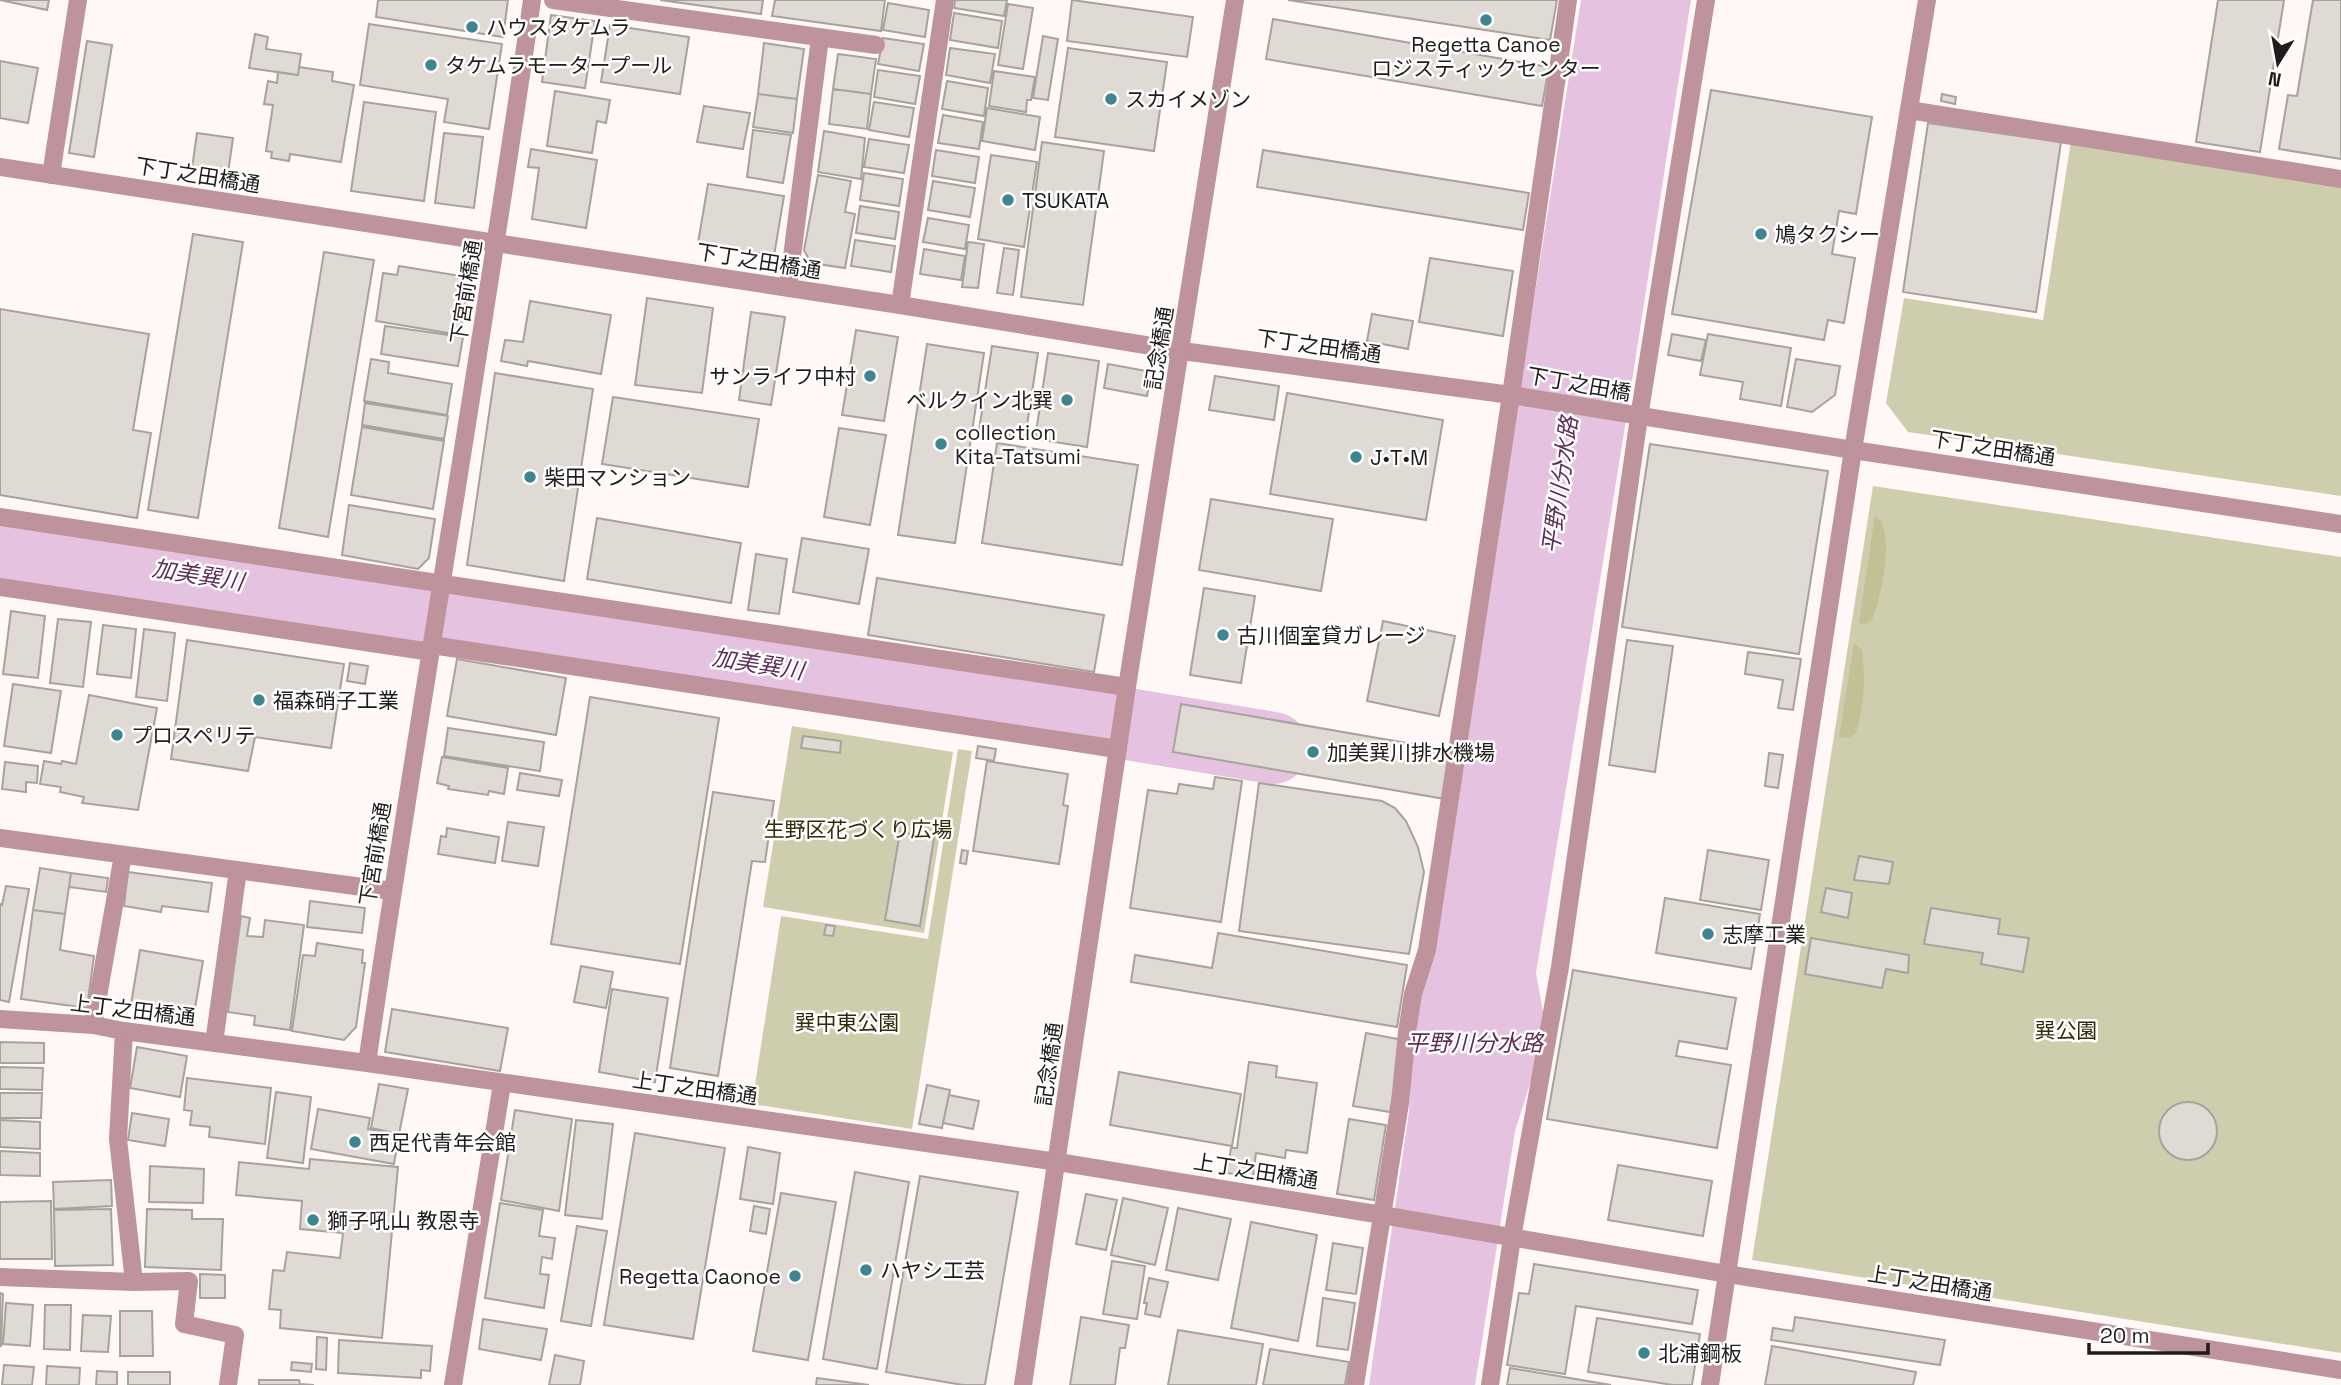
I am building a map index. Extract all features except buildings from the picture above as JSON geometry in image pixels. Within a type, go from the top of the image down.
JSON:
[{"type":"street","points":[[51,175],[78,0]]},
{"type":"street","name":"下宮前橋通","points":[[366,1063],[497,244],[532,0]]},
{"type":"street","points":[[553,0],[876,45]]},
{"type":"street","points":[[900,305],[945,0]]},
{"type":"street","name":"記念橋通","points":[[1023,1385],[1126,694],[1182,351],[1235,0]]},
{"type":"street","points":[[1355,1385],[1385,1215],[1413,994],[1427,950],[1568,0]]},
{"type":"street","points":[[1490,1385],[1511,1237],[1560,967],[1639,417],[1706,0]]},
{"type":"street","points":[[1710,1385],[1853,450],[1927,0]]},
{"type":"street","points":[[788,288],[820,38]]},
{"type":"street","points":[[1909,110],[2341,178]]},
{"type":"street","name":"下丁之田橋通","points":[[0,167],[1182,351],[1511,395]]},
{"type":"street","name":"下丁之田橋","points":[[1511,395],[1639,417]]},
{"type":"street","name":"下丁之田橋通","points":[[1639,417],[2341,524]]},
{"type":"street","points":[[0,517],[1126,694]]},
{"type":"street","points":[[0,587],[432,645],[1119,744]]},
{"type":"street","points":[[0,838],[392,891]]},
{"type":"street","points":[[93,1025],[123,855]]},
{"type":"street","points":[[214,1043],[237,870]]},
{"type":"street","name":"上丁之田橋通","points":[[0,1019],[93,1025],[1058,1162],[1727,1274],[2341,1370]]},
{"type":"street","points":[[124,1031],[118,1139],[134,1282]]},
{"type":"street","points":[[453,1385],[502,1084]]},
{"type":"street","points":[[0,1277],[134,1282],[189,1281],[184,1324],[235,1335],[228,1385]]},
{"type":"green space","points":[[2071,141],[2341,183],[2341,496],[1908,432],[1886,403],[1904,298],[2043,320]]},
{"type":"green space","name":"巽公園","points":[[1873,486],[2341,557],[2341,1353],[1752,1260]]},
{"type":"green space","points":[[1875,515],[1885,534],[1886,558],[1882,586],[1872,620],[1866,624],[1859,623]]},
{"type":"green space","points":[[1854,643],[1862,650],[1863,660],[1864,692],[1861,713],[1856,733],[1849,738],[1839,737]]},
{"type":"green space","name":"生野区花づくり広場","points":[[792,726],[953,752],[924,933],[763,907]]},
{"type":"green space","name":"巽中東公園","points":[[958,749],[972,751],[912,1129],[752,1104],[781,916],[928,939]]},
{"type":"water","name":"平野川分水路","points":[[1581,0],[1691,0],[1536,973],[1543,1012],[1534,1071],[1515,1131],[1475,1385],[1369,1385],[1409,1112],[1411,1041],[1431,956]]},
{"type":"waterway","name":"加美巽川","points":[[0,545],[509,622],[1273,748]]},
{"type":"place","name":"Regetta Canoe ロジスティックセンター","points":[[1486,20]]},
{"type":"place","name":"ハウスタケムラ","points":[[472,27]]},
{"type":"place","name":"タケムラモータープール","points":[[431,65]]},
{"type":"place","name":"スカイメゾン","points":[[1111,99]]},
{"type":"place","name":"TSUKATA","points":[[1008,200]]},
{"type":"place","name":"鳩タクシー","points":[[1761,234]]},
{"type":"place","name":"サンライフ中村","points":[[870,376]]},
{"type":"place","name":"ベルクイン北巽","points":[[1067,400]]},
{"type":"place","name":"collection Kita-Tatsumi","points":[[941,444]]},
{"type":"place","name":"J•T•M","points":[[1356,457]]},
{"type":"place","name":"柴田マンション","points":[[530,477]]},
{"type":"place","name":"古川個室貸ガレージ","points":[[1223,635]]},
{"type":"place","name":"福森硝子工業","points":[[259,700]]},
{"type":"place","name":"プロスペリテ","points":[[117,735]]},
{"type":"place","name":"加美巽川排水機場","points":[[1313,752]]},
{"type":"place","name":"志摩工業","points":[[1708,934]]},
{"type":"place","name":"西足代青年会館","points":[[355,1142]]},
{"type":"place","name":"獅子吼山 教恩寺","points":[[313,1220]]},
{"type":"place","name":"ハヤシ工芸","points":[[866,1270]]},
{"type":"place","name":"Regetta Caonoe","points":[[795,1276]]},
{"type":"place","name":"北浦鋼板","points":[[1644,1353]]}]
